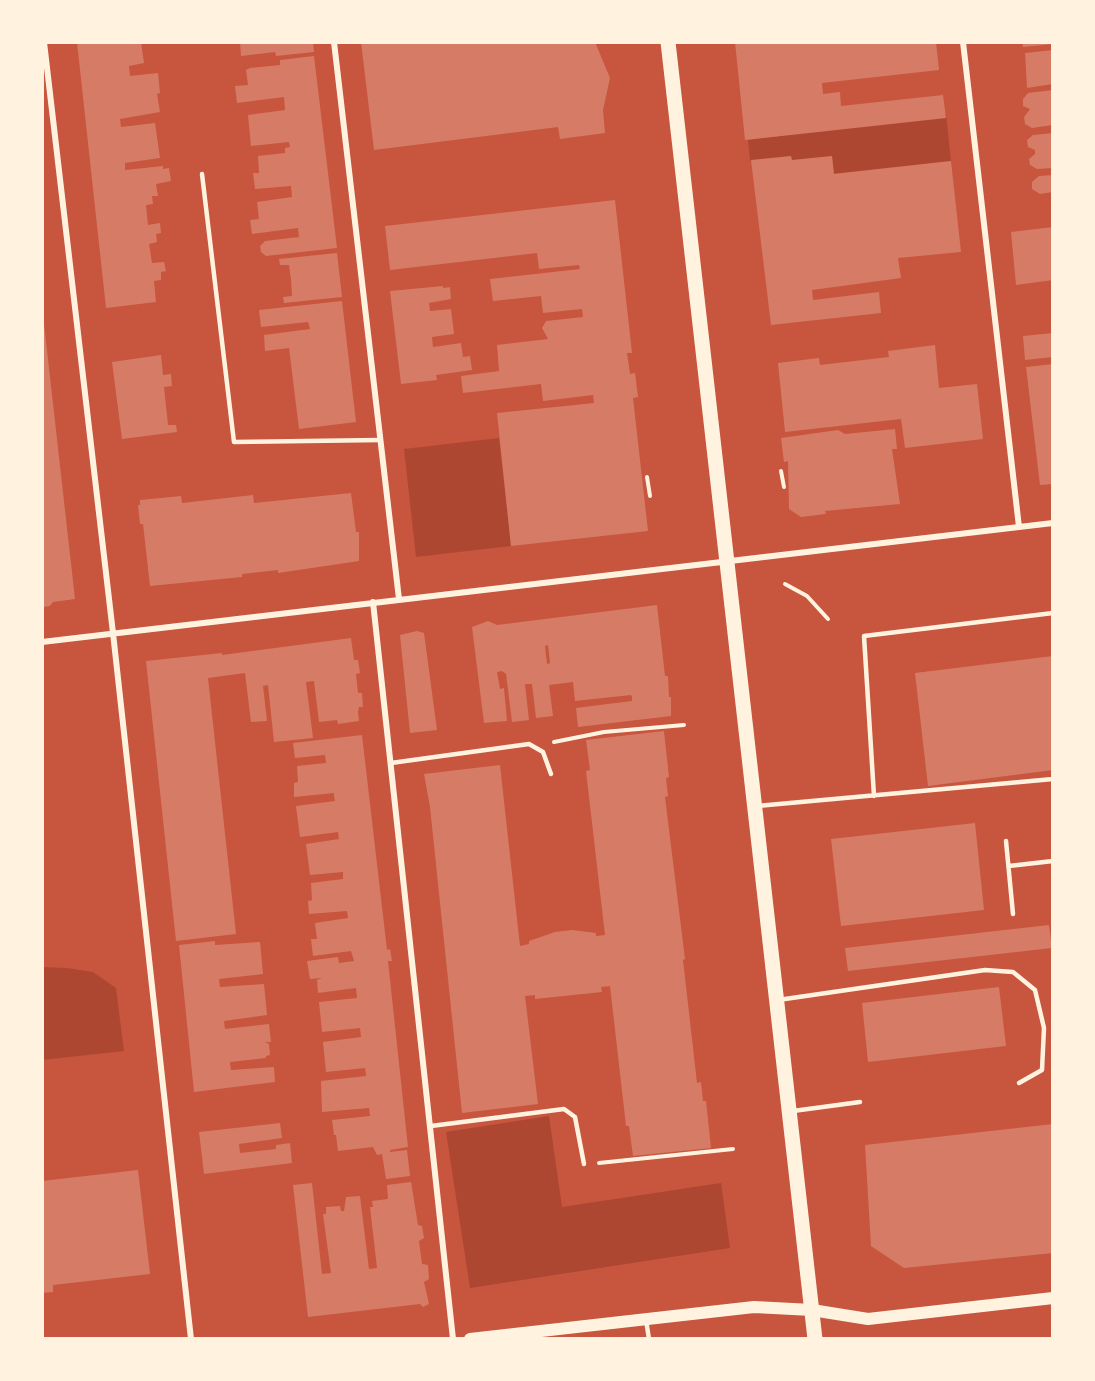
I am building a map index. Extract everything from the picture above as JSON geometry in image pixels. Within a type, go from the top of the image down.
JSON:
[{"type":"main road","points":[[668,42],[815,1339]]},
{"type":"main road","points":[[470,1339],[754,1307],[812,1310],[868,1319],[1053,1298]]},
{"type":"street","points":[[44,42],[113,633],[191,1339]]},
{"type":"street","points":[[334,42],[399,599]]},
{"type":"street","points":[[963,42],[1019,526]]},
{"type":"street","points":[[42,642],[726,560],[1053,524]]},
{"type":"street","points":[[373,602],[453,1339]]},
{"type":"lane","points":[[202,174],[234,442],[380,440]]},
{"type":"lane","points":[[874,796],[864,636],[1053,613]]},
{"type":"lane","points":[[391,763],[529,744],[543,752],[551,774]]},
{"type":"lane","points":[[755,806],[1053,779]]},
{"type":"lane","points":[[1006,841],[1013,914]]},
{"type":"lane","points":[[1009,866],[1053,861]]},
{"type":"lane","points":[[778,1000],[985,970],[1013,972],[1035,990],[1044,1028],[1042,1070],[1019,1083]]},
{"type":"lane","points":[[791,1112],[860,1102]]},
{"type":"lane","points":[[431,1126],[564,1109],[575,1117],[584,1164]]},
{"type":"lane","points":[[646,1320],[649,1339]]},
{"type":"path","points":[[781,471],[784,487]]},
{"type":"path","points":[[647,477],[650,496]]},
{"type":"path","points":[[785,584],[807,596],[828,619]]},
{"type":"path","points":[[536,748],[567,737],[684,725]]},
{"type":"path","points":[[584,1164],[733,1149]]},
{"type":"shaded area","points":[[946,114],[951,161],[831,174],[789,163],[788,157],[750,161],[748,140]]},
{"type":"shaded area","points":[[499,438],[511,546],[416,557],[404,449]]},
{"type":"shaded area","points":[[42,967],[93,972],[116,988],[124,1051],[42,1060]]},
{"type":"shaded area","points":[[549,1116],[562,1207],[721,1183],[730,1248],[470,1288],[446,1132]]},
{"type":"building","points":[[77,42],[141,42],[144,63],[129,66],[130,76],[158,73],[160,93],[157,94],[160,112],[120,119],[121,127],[155,123],[160,158],[125,163],[125,170],[163,166],[163,169],[169,168],[171,181],[156,184],[158,196],[152,196],[153,204],[146,205],[148,225],[160,223],[161,233],[156,234],[157,242],[149,244],[152,263],[164,262],[166,271],[161,272],[161,280],[154,281],[156,302],[106,308]]},
{"type":"building","points":[[240,42],[313,42],[314,52],[276,56],[275,52],[241,56]]},
{"type":"building","points":[[361,42],[595,42],[610,78],[603,110],[605,133],[560,139],[558,127],[374,150]]},
{"type":"building","points":[[735,42],[936,42],[939,70],[822,83],[823,94],[840,92],[841,106],[943,95],[946,118],[745,140]]},
{"type":"building","points":[[1022,42],[1053,42],[1053,44],[1023,47]]},
{"type":"building","points":[[1053,50],[1053,84],[1027,88],[1025,53]]},
{"type":"building","points":[[314,56],[337,248],[266,256],[261,252],[260,246],[265,241],[299,237],[298,228],[252,234],[250,220],[259,219],[257,202],[292,197],[291,186],[255,189],[253,173],[259,173],[258,156],[285,153],[285,148],[290,147],[289,142],[251,146],[248,115],[285,110],[284,97],[237,103],[235,86],[248,85],[246,70],[250,68],[280,65],[280,60]]},
{"type":"building","points":[[1053,90],[1053,125],[1032,128],[1025,124],[1024,117],[1030,109],[1023,106],[1023,99],[1028,93]]},
{"type":"building","points":[[1053,133],[1053,168],[1037,169],[1030,165],[1029,159],[1035,154],[1035,150],[1028,147],[1027,140],[1033,135]]},
{"type":"building","points":[[791,156],[792,160],[832,156],[834,174],[951,161],[961,252],[898,258],[901,278],[812,290],[813,300],[879,292],[881,313],[771,325],[751,160]]},
{"type":"building","points":[[1053,175],[1053,192],[1040,194],[1032,189],[1032,182],[1039,176]]},
{"type":"building","points":[[615,200],[632,353],[627,353],[630,374],[635,373],[638,397],[633,398],[648,531],[511,546],[497,413],[594,403],[593,395],[543,401],[541,384],[463,393],[461,376],[499,371],[497,345],[548,339],[542,328],[546,321],[583,317],[582,309],[543,313],[541,296],[493,301],[490,279],[580,269],[579,265],[539,269],[537,253],[390,270],[385,226]]},
{"type":"building","points":[[1053,227],[1053,280],[1016,285],[1011,232]]},
{"type":"building","points":[[337,253],[342,297],[284,303],[283,297],[292,296],[291,280],[289,265],[280,265],[279,259]]},
{"type":"building","points":[[443,286],[443,288],[450,287],[451,299],[429,303],[430,311],[451,309],[454,334],[432,337],[433,347],[461,343],[463,357],[470,356],[472,370],[436,375],[437,380],[401,384],[390,291]]},
{"type":"building","points":[[342,301],[356,422],[299,429],[289,348],[265,351],[264,335],[310,329],[308,322],[261,327],[259,310]]},
{"type":"building","points":[[42,306],[75,599],[53,602],[50,606],[44,607]]},
{"type":"building","points":[[1053,333],[1053,357],[1025,360],[1023,336]]},
{"type":"building","points":[[935,345],[939,388],[977,384],[983,439],[905,448],[901,419],[785,432],[778,363],[819,358],[820,365],[889,357],[888,351]]},
{"type":"building","points":[[161,355],[163,375],[171,374],[172,386],[164,387],[168,425],[176,425],[177,432],[122,439],[112,362]]},
{"type":"building","points":[[1053,364],[1053,484],[1040,485],[1026,367]]},
{"type":"building","points":[[895,429],[897,449],[892,449],[900,504],[825,511],[826,514],[801,517],[789,509],[788,461],[784,462],[781,438],[838,430],[845,434]]},
{"type":"building","points":[[351,493],[356,532],[359,532],[359,561],[278,573],[278,570],[242,574],[242,577],[150,586],[143,524],[140,524],[138,505],[140,505],[140,500],[181,496],[182,503],[253,495],[254,503]]},
{"type":"building","points":[[657,605],[665,676],[668,676],[669,697],[671,697],[671,716],[578,727],[576,708],[632,701],[632,697],[631,695],[575,701],[573,682],[549,685],[553,716],[536,718],[532,684],[525,684],[529,720],[512,722],[506,674],[502,671],[497,672],[500,689],[504,688],[507,721],[484,723],[472,627],[488,621],[497,625]],"holes":[[[548,645],[550,663],[547,664],[545,646]]]},
{"type":"building","points":[[417,631],[424,633],[437,730],[410,733],[400,635]]},
{"type":"building","points":[[351,638],[354,660],[358,660],[360,673],[356,674],[358,693],[362,693],[363,707],[359,707],[359,721],[338,724],[337,720],[319,722],[314,681],[306,682],[313,738],[274,742],[268,685],[263,686],[267,721],[251,722],[245,673],[208,678],[236,934],[176,941],[146,661],[222,653],[222,655]]},
{"type":"building","points":[[1053,656],[1053,770],[928,786],[915,673]]},
{"type":"building","points":[[664,731],[669,777],[666,778],[668,796],[665,797],[685,959],[683,960],[697,1083],[701,1082],[703,1101],[706,1101],[711,1148],[633,1156],[629,1126],[626,1126],[610,986],[601,987],[602,992],[535,999],[535,995],[525,996],[538,1104],[462,1113],[430,807],[424,774],[500,765],[520,946],[555,932],[572,930],[596,933],[596,936],[605,935],[586,771],[590,770],[586,740]]},
{"type":"building","points":[[362,735],[387,950],[390,949],[392,961],[388,961],[408,1147],[390,1150],[390,1152],[407,1150],[410,1176],[386,1179],[382,1154],[377,1155],[373,1147],[338,1151],[336,1135],[334,1135],[332,1120],[370,1116],[369,1108],[322,1112],[321,1081],[366,1076],[365,1068],[326,1072],[323,1042],[361,1037],[360,1028],[322,1032],[319,1002],[357,998],[356,988],[318,993],[317,980],[322,978],[310,979],[307,961],[338,957],[339,963],[354,961],[351,951],[313,956],[311,939],[317,939],[315,923],[348,918],[347,911],[309,914],[308,901],[312,900],[311,883],[343,879],[343,872],[310,875],[306,844],[339,839],[338,832],[300,837],[296,806],[335,801],[334,793],[294,797],[294,783],[298,782],[297,766],[326,763],[325,755],[295,758],[293,743]]},
{"type":"building","points":[[975,823],[984,910],[841,926],[831,839]]},
{"type":"building","points":[[1049,925],[1052,948],[848,971],[845,948]]},
{"type":"building","points":[[215,941],[215,945],[260,942],[263,974],[219,979],[220,987],[264,984],[267,1015],[224,1021],[225,1029],[269,1024],[271,1042],[265,1042],[269,1044],[270,1055],[266,1058],[230,1062],[231,1070],[274,1067],[275,1082],[194,1092],[179,945]]},
{"type":"building","points":[[999,987],[1006,1046],[868,1062],[862,1003]]},
{"type":"building","points":[[280,1123],[282,1138],[239,1144],[240,1153],[276,1149],[276,1145],[290,1143],[292,1163],[204,1174],[199,1132]]},
{"type":"building","points":[[1053,1124],[1053,1253],[904,1268],[871,1246],[865,1145]]},
{"type":"building","points":[[138,1170],[150,1274],[53,1285],[53,1292],[42,1293],[42,1181]]},
{"type":"building","points":[[411,1182],[418,1225],[422,1226],[424,1238],[419,1241],[422,1264],[428,1265],[429,1279],[424,1282],[429,1304],[423,1307],[420,1304],[308,1317],[293,1185],[312,1183],[322,1274],[331,1273],[323,1214],[326,1214],[326,1207],[340,1206],[341,1211],[344,1211],[346,1197],[360,1196],[369,1269],[377,1268],[370,1207],[373,1207],[372,1201],[388,1199],[387,1185]]}]
